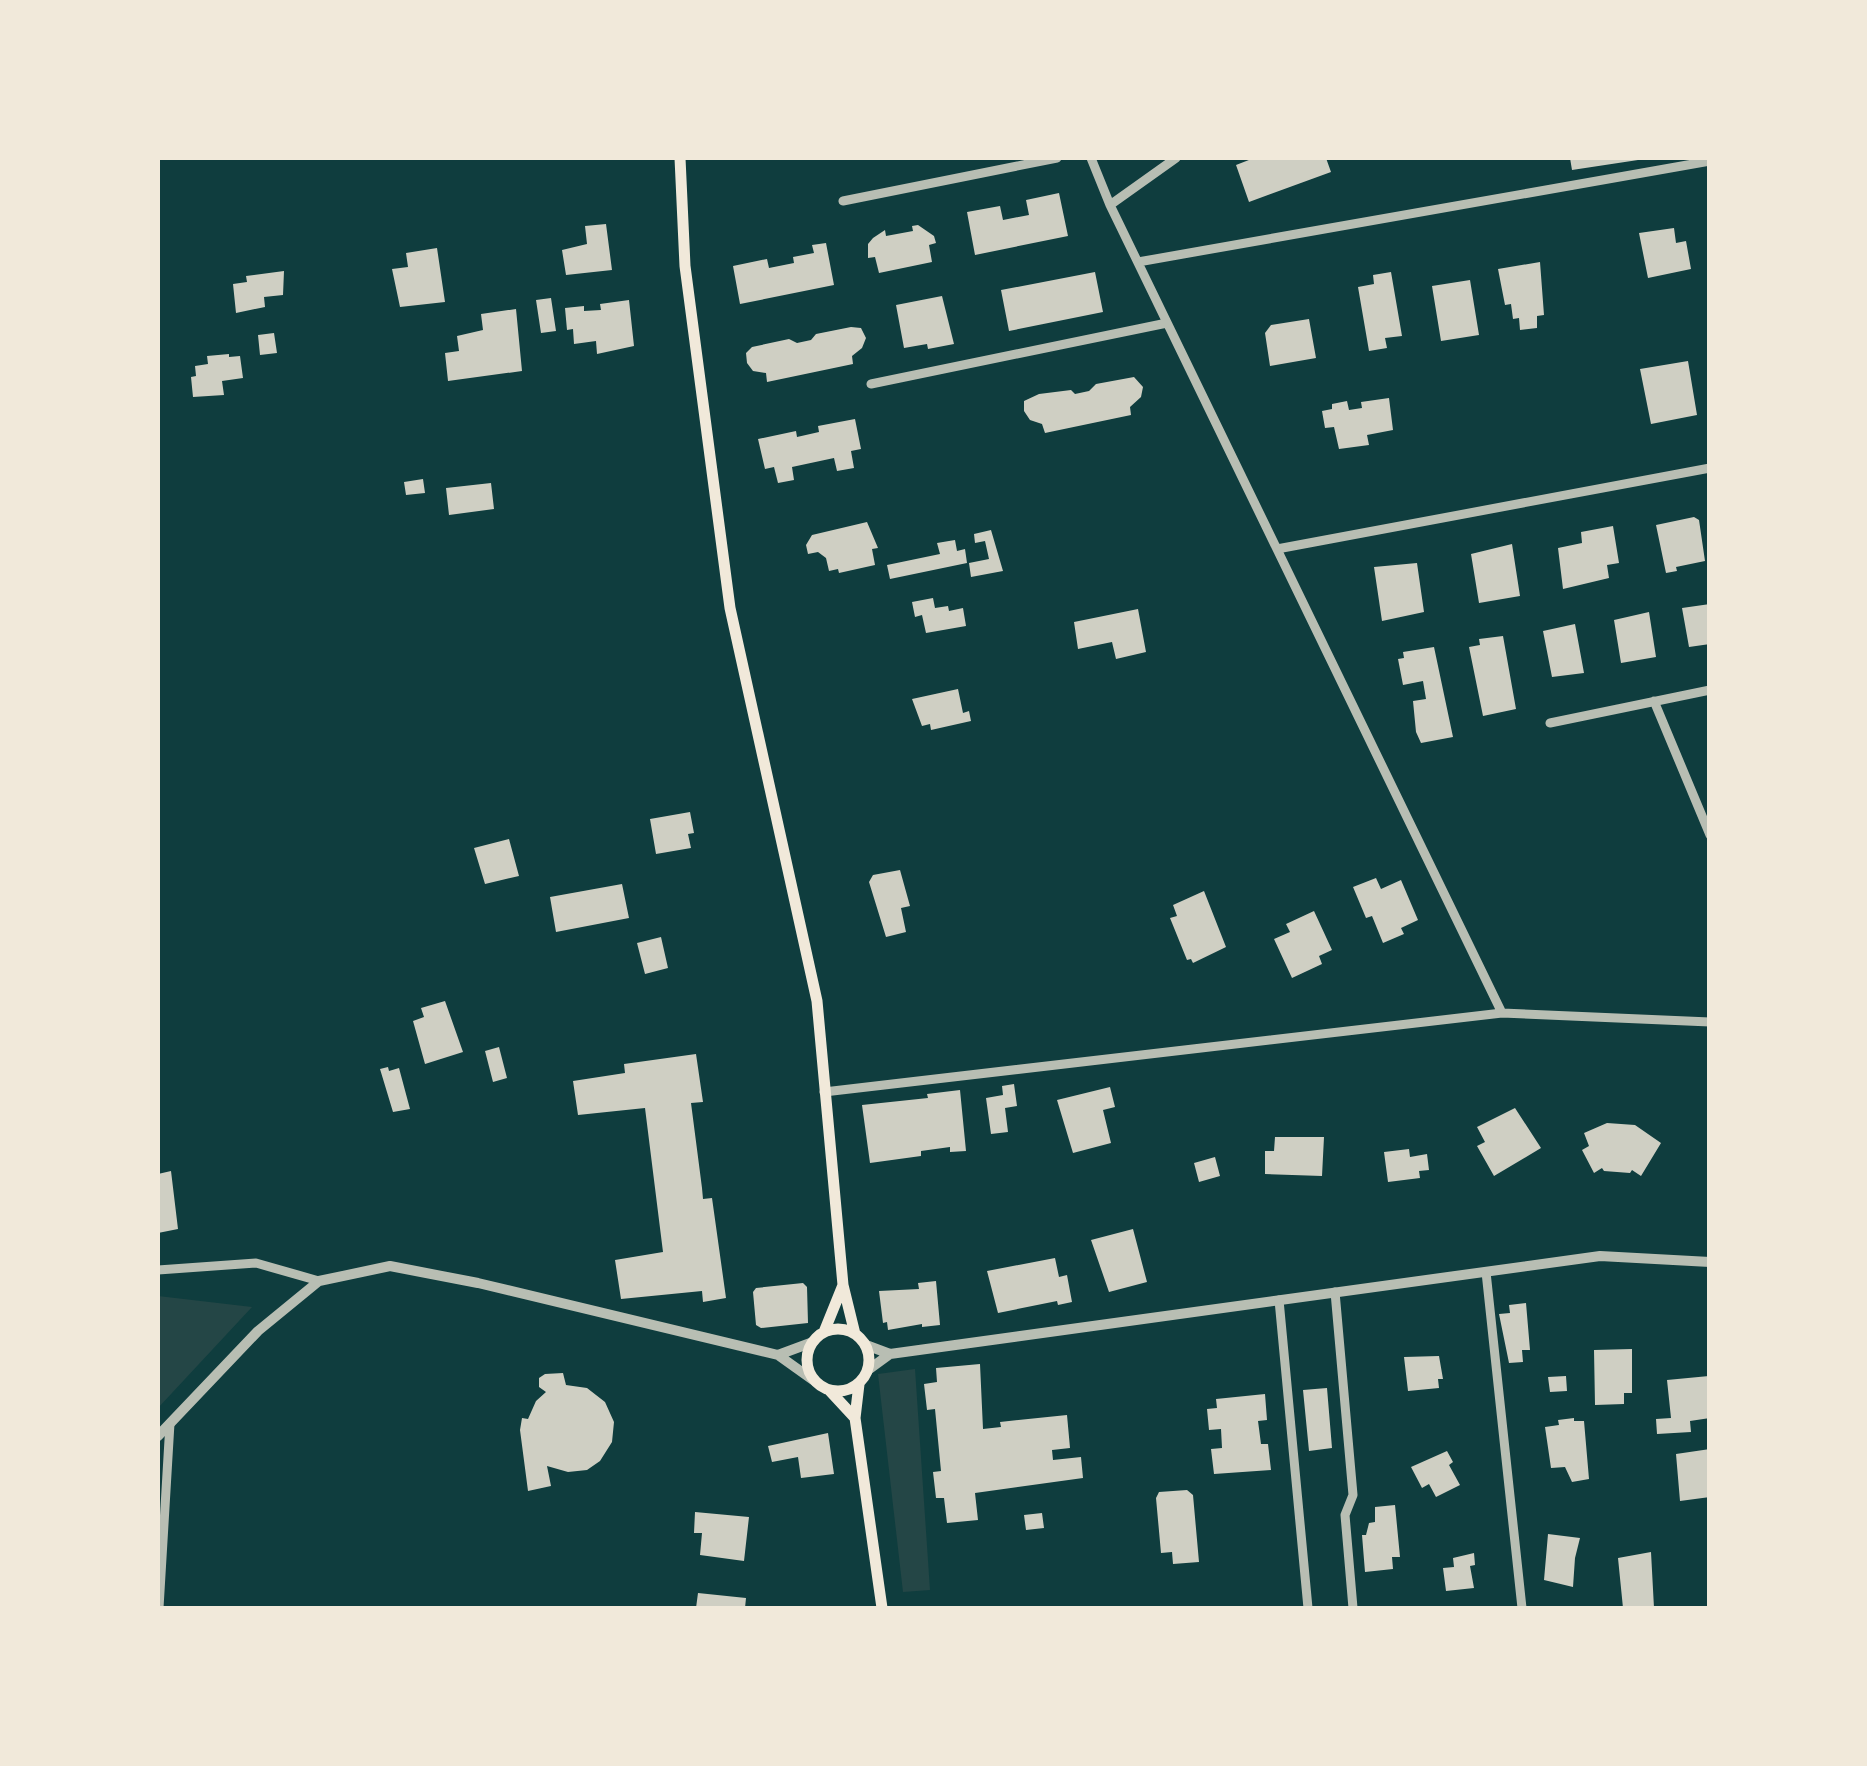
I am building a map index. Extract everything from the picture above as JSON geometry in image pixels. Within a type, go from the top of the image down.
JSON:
[{"type":"main road","points":[[680,158],[685,266],[730,608],[817,1001],[843,1285],[855,1334]]},
{"type":"main road","points":[[843,1285],[824,1332],[812,1342],[807,1361],[814,1380],[855,1418]]},
{"type":"main road","points":[[824,1332],[840,1329],[855,1334],[866,1345],[868,1370],[859,1384],[850,1390],[830,1391]]},
{"type":"main road","points":[[859,1384],[855,1418],[882,1608]]},
{"type":"street","points":[[843,201],[1057,158]]},
{"type":"street","points":[[1091,158],[1110,205],[1502,1013]]},
{"type":"street","points":[[1110,205],[1176,158]]},
{"type":"street","points":[[1138,262],[1710,162]]},
{"type":"street","points":[[872,384],[1167,323]]},
{"type":"street","points":[[1277,549],[1710,468]]},
{"type":"street","points":[[1550,724],[1710,690]]},
{"type":"street","points":[[1654,702],[1710,835]]},
{"type":"street","points":[[824,1092],[1502,1013],[1710,1022]]},
{"type":"street","points":[[868,1370],[890,1354],[1600,1256],[1710,1262]]},
{"type":"street","points":[[158,1270],[256,1263],[318,1281],[390,1266],[478,1283],[778,1355],[814,1380]]},
{"type":"street","points":[[1486,1272],[1522,1608]]},
{"type":"street","points":[[158,1436],[258,1331],[318,1281]]},
{"type":"street","points":[[1335,1292],[1353,1495],[1345,1516],[1353,1608]]},
{"type":"street","points":[[1279,1300],[1308,1608]]},
{"type":"street","points":[[778,1355],[812,1342]]},
{"type":"street","points":[[866,1345],[890,1354]]},
{"type":"street","points":[[159,1608],[170,1423]]},
{"type":"shaded area","points":[[158,1296],[252,1307],[158,1408]]},
{"type":"shaded area","points":[[915,1369],[930,1590],[903,1592],[878,1374]]},
{"type":"building","points":[[1254,158],[1326,158],[1331,172],[1249,202],[1236,165]]},
{"type":"building","points":[[1570,158],[1637,158],[1638,160],[1572,170]]},
{"type":"building","points":[[1059,193],[1068,236],[975,255],[967,212],[1000,206],[1003,220],[1029,215],[1026,200]]},
{"type":"building","points":[[606,224],[612,270],[566,275],[562,250],[587,244],[585,226]]},
{"type":"building","points":[[918,225],[934,236],[936,243],[929,245],[932,262],[879,273],[875,257],[868,258],[868,244],[885,230],[886,236],[913,231],[912,226]]},
{"type":"building","points":[[1674,228],[1676,243],[1686,241],[1691,269],[1648,278],[1639,233]]},
{"type":"building","points":[[826,243],[834,285],[740,304],[733,266],[767,259],[769,268],[794,263],[793,257],[814,253],[812,245]]},
{"type":"building","points":[[437,248],[445,302],[400,307],[392,269],[408,267],[406,253]]},
{"type":"building","points":[[1540,262],[1544,315],[1537,316],[1537,328],[1520,330],[1519,318],[1513,319],[1511,304],[1505,305],[1498,269]]},
{"type":"building","points":[[284,271],[283,295],[264,297],[265,307],[236,313],[233,284],[247,282],[246,276]]},
{"type":"building","points":[[1095,272],[1103,312],[1009,331],[1001,290]]},
{"type":"building","points":[[1391,272],[1402,336],[1385,338],[1387,348],[1369,351],[1358,287],[1374,284],[1373,275]]},
{"type":"building","points":[[1470,280],[1479,335],[1441,341],[1432,286]]},
{"type":"building","points":[[942,296],[954,344],[904,348],[896,305]]},
{"type":"building","points":[[551,298],[556,331],[541,333],[536,300]]},
{"type":"building","points":[[629,300],[634,346],[597,354],[596,341],[574,344],[573,329],[567,330],[565,308],[584,306],[584,311],[601,310],[600,304]]},
{"type":"building","points":[[516,309],[522,371],[448,381],[445,353],[459,351],[457,336],[483,330],[481,314]]},
{"type":"building","points":[[1309,319],[1316,358],[1270,366],[1265,333],[1271,325]]},
{"type":"building","points":[[861,328],[866,338],[852,356],[853,364],[767,382],[766,373],[753,371],[747,363],[746,353],[752,347],[789,339],[797,343],[811,340],[816,334]]},
{"type":"building","points":[[274,333],[277,353],[260,355],[258,335]]},
{"type":"building","points":[[207,356],[240,356],[243,378],[222,381],[224,395],[193,397],[191,377],[196,376],[195,366],[208,364]]},
{"type":"building","points":[[1688,361],[1697,415],[1651,424],[1640,369]]},
{"type":"building","points":[[1134,377],[1143,387],[1141,397],[1130,407],[1131,415],[1045,433],[1042,424],[1030,420],[1024,411],[1024,401],[1039,394],[1071,390],[1075,394],[1089,391],[1096,384]]},
{"type":"building","points":[[1389,398],[1393,430],[1367,435],[1369,445],[1339,449],[1334,427],[1325,428],[1322,411],[1347,401],[1349,410],[1362,408],[1361,402]]},
{"type":"building","points":[[855,419],[861,449],[851,451],[854,468],[837,471],[834,458],[792,467],[794,480],[778,483],[774,467],[765,469],[758,439],[796,431],[797,437],[819,432],[818,426]]},
{"type":"building","points":[[423,479],[425,493],[406,495],[404,482]]},
{"type":"building","points":[[491,483],[494,509],[449,515],[446,488]]},
{"type":"building","points":[[1694,517],[1699,520],[1705,561],[1666,573],[1656,525]]},
{"type":"building","points":[[867,522],[878,548],[872,549],[875,565],[839,573],[838,569],[829,571],[826,558],[818,552],[808,554],[806,545],[812,535]]},
{"type":"building","points":[[1613,526],[1619,563],[1607,565],[1609,578],[1563,589],[1558,548],[1582,543],[1581,532]]},
{"type":"building","points":[[991,530],[1003,571],[971,577],[969,563],[989,559],[985,541],[975,543],[974,534]]},
{"type":"building","points":[[955,540],[957,551],[965,549],[967,563],[890,579],[887,565],[940,554],[937,543]]},
{"type":"building","points":[[1512,544],[1520,596],[1479,603],[1471,554]]},
{"type":"building","points":[[1417,563],[1424,612],[1382,621],[1374,567]]},
{"type":"building","points":[[933,598],[935,608],[963,608],[966,626],[926,633],[922,615],[915,617],[912,602]]},
{"type":"building","points":[[1710,604],[1710,644],[1689,647],[1682,608]]},
{"type":"building","points":[[1138,609],[1146,652],[1116,659],[1112,642],[1078,649],[1074,622]]},
{"type":"building","points":[[1649,612],[1656,657],[1621,663],[1614,620]]},
{"type":"building","points":[[1575,624],[1584,673],[1552,677],[1543,631]]},
{"type":"building","points":[[1503,636],[1516,709],[1483,716],[1469,647],[1480,645],[1479,639]]},
{"type":"building","points":[[1434,647],[1453,737],[1421,743],[1413,701],[1426,699],[1423,681],[1403,685],[1398,659],[1404,658],[1403,652]]},
{"type":"building","points":[[958,689],[963,713],[969,711],[971,721],[931,730],[930,724],[922,726],[912,699]]},
{"type":"building","points":[[690,812],[694,833],[688,834],[691,848],[656,854],[650,819]]},
{"type":"building","points":[[509,839],[519,876],[485,884],[474,848]]},
{"type":"building","points":[[900,870],[910,906],[901,908],[906,932],[886,937],[869,882],[873,875]]},
{"type":"building","points":[[1376,878],[1381,889],[1401,880],[1418,920],[1401,928],[1404,934],[1383,943],[1372,916],[1366,918],[1353,887]]},
{"type":"building","points":[[622,884],[629,918],[556,932],[550,897]]},
{"type":"building","points":[[1204,891],[1226,947],[1193,963],[1187,960],[1170,918],[1177,916],[1173,905]]},
{"type":"building","points":[[1314,911],[1332,950],[1319,956],[1322,964],[1292,978],[1274,939],[1290,932],[1286,924]]},
{"type":"building","points":[[661,937],[668,968],[645,974],[637,943]]},
{"type":"building","points":[[445,1001],[463,1052],[425,1064],[413,1021],[424,1017],[421,1008]]},
{"type":"building","points":[[499,1047],[507,1078],[493,1082],[485,1051]]},
{"type":"building","points":[[696,1054],[703,1102],[691,1103],[703,1199],[712,1198],[726,1298],[703,1302],[702,1291],[621,1299],[615,1260],[663,1252],[645,1108],[578,1115],[573,1081],[625,1073],[624,1064]]},
{"type":"building","points":[[388,1067],[389,1071],[399,1068],[410,1109],[393,1112],[380,1069]]},
{"type":"building","points":[[1014,1084],[1017,1106],[1005,1108],[1008,1132],[991,1134],[986,1098],[1003,1095],[1002,1086]]},
{"type":"building","points":[[1110,1087],[1115,1107],[1103,1110],[1111,1143],[1073,1153],[1057,1100]]},
{"type":"building","points":[[960,1090],[966,1151],[950,1152],[950,1147],[921,1151],[921,1156],[870,1163],[862,1105],[928,1098],[927,1094]]},
{"type":"building","points":[[1515,1108],[1541,1148],[1494,1176],[1477,1146],[1485,1142],[1477,1127]]},
{"type":"building","points":[[1607,1123],[1635,1125],[1661,1143],[1641,1176],[1632,1170],[1630,1173],[1602,1168],[1594,1173],[1582,1150],[1589,1146],[1584,1133]]},
{"type":"building","points":[[1275,1137],[1324,1137],[1322,1176],[1265,1174],[1265,1151],[1274,1151]]},
{"type":"building","points":[[1409,1149],[1410,1157],[1427,1154],[1429,1170],[1419,1171],[1420,1178],[1388,1182],[1384,1152]]},
{"type":"building","points":[[1215,1157],[1220,1176],[1199,1182],[1194,1163]]},
{"type":"building","points":[[171,1171],[178,1229],[158,1233],[158,1174]]},
{"type":"building","points":[[1133,1229],[1147,1282],[1109,1292],[1091,1240]]},
{"type":"building","points":[[1055,1258],[1059,1277],[1067,1275],[1072,1302],[1058,1305],[1057,1301],[998,1313],[987,1271]]},
{"type":"building","points":[[936,1281],[940,1325],[888,1330],[887,1322],[883,1323],[879,1291],[919,1289],[918,1283]]},
{"type":"building","points":[[803,1283],[807,1287],[808,1323],[761,1328],[756,1325],[756,1288]]},
{"type":"building","points":[[1526,1303],[1530,1350],[1522,1350],[1523,1362],[1509,1363],[1499,1314],[1510,1313],[1509,1305]]},
{"type":"building","points":[[1632,1349],[1632,1393],[1624,1393],[1624,1404],[1595,1405],[1594,1350]]},
{"type":"building","points":[[1439,1356],[1443,1379],[1438,1379],[1439,1388],[1408,1391],[1404,1357]]},
{"type":"building","points":[[980,1364],[983,1429],[1001,1427],[1000,1422],[1067,1415],[1070,1448],[1052,1450],[1053,1460],[1081,1457],[1083,1478],[975,1493],[978,1520],[947,1523],[944,1498],[936,1498],[933,1472],[941,1471],[935,1409],[927,1410],[924,1384],[937,1382],[936,1368]]},
{"type":"building","points":[[563,1373],[566,1385],[587,1388],[605,1402],[614,1422],[612,1442],[600,1461],[587,1470],[568,1472],[547,1466],[551,1486],[528,1491],[522,1418],[528,1419],[536,1401],[546,1392],[539,1387],[539,1378]]},
{"type":"building","points":[[1566,1376],[1567,1391],[1550,1392],[1548,1377]]},
{"type":"building","points":[[1709,1376],[1710,1418],[1690,1421],[1691,1432],[1657,1434],[1656,1419],[1671,1418],[1667,1380]]},
{"type":"building","points":[[1327,1388],[1332,1448],[1309,1451],[1303,1390]]},
{"type":"building","points":[[1265,1394],[1267,1420],[1258,1421],[1261,1444],[1268,1444],[1271,1470],[1214,1474],[1211,1449],[1222,1448],[1221,1429],[1209,1430],[1207,1409],[1217,1408],[1216,1399]]},
{"type":"building","points":[[1574,1418],[1584,1421],[1589,1479],[1572,1482],[1565,1467],[1551,1468],[1545,1427]]},
{"type":"building","points":[[828,1433],[834,1474],[801,1478],[798,1457],[772,1462],[768,1446]]},
{"type":"building","points":[[1710,1449],[1710,1497],[1680,1501],[1676,1454]]},
{"type":"building","points":[[1447,1451],[1453,1462],[1449,1465],[1460,1485],[1436,1497],[1429,1484],[1422,1488],[1411,1467]]},
{"type":"building","points":[[1187,1490],[1193,1495],[1199,1562],[1173,1564],[1172,1552],[1161,1553],[1156,1498],[1159,1492]]},
{"type":"building","points":[[1395,1505],[1400,1557],[1392,1557],[1393,1569],[1365,1572],[1362,1535],[1366,1535],[1369,1523],[1375,1522],[1375,1507]]},
{"type":"building","points":[[695,1512],[749,1517],[744,1561],[700,1555],[702,1533],[694,1533]]},
{"type":"building","points":[[1042,1513],[1044,1528],[1026,1530],[1024,1515]]},
{"type":"building","points":[[1548,1534],[1580,1538],[1573,1587],[1544,1580]]},
{"type":"building","points":[[1651,1552],[1654,1608],[1623,1608],[1618,1558]]},
{"type":"building","points":[[1474,1553],[1475,1565],[1470,1566],[1474,1588],[1446,1591],[1443,1568],[1454,1567],[1453,1558]]},
{"type":"building","points":[[698,1593],[746,1598],[745,1608],[696,1608]]}]
